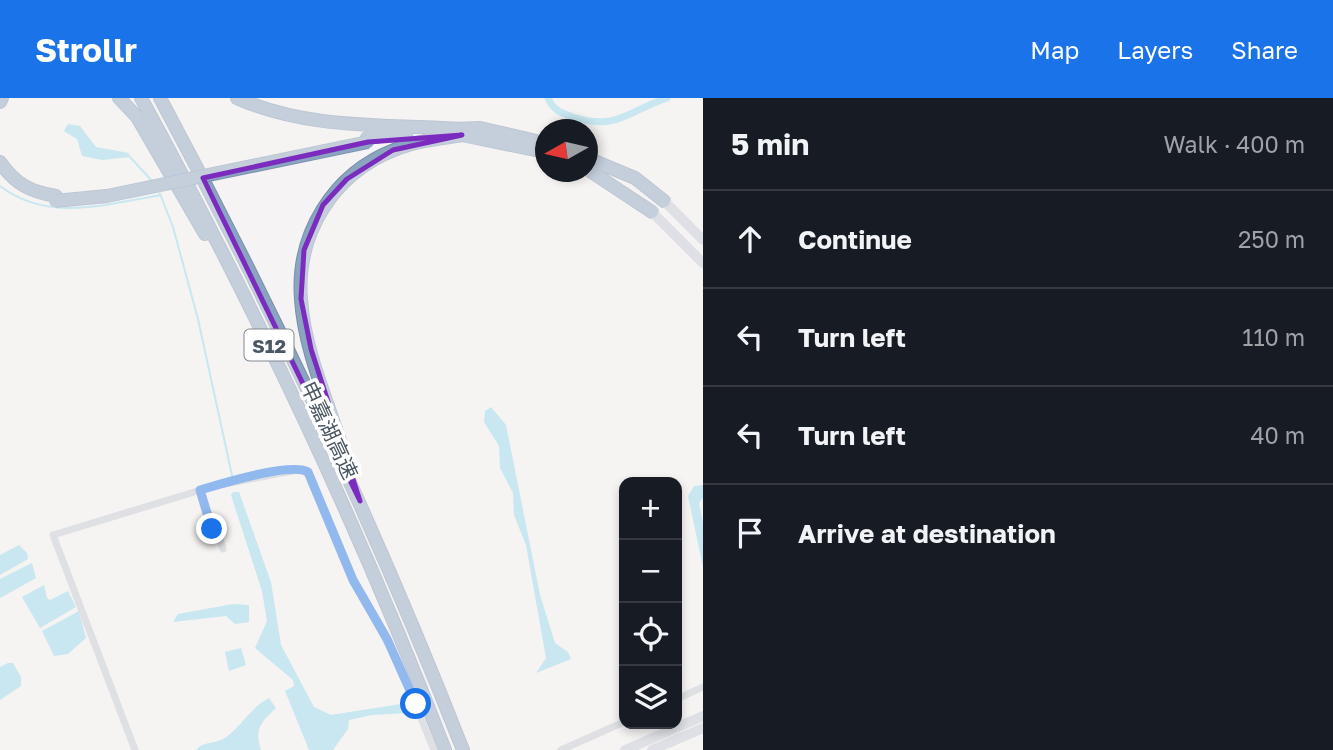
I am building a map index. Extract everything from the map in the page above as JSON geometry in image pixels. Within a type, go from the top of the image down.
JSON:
[{"type":"highway","points":[[119,98],[137,117],[264,334]]},
{"type":"highway","name":"申嘉湖高速","points":[[141,98],[264,334],[384,598],[446,750]]},
{"type":"highway","name":"申嘉湖高速","points":[[160,98],[261,292],[360,501],[400,592],[463,750]]},
{"type":"highway","points":[[237,98],[296,118],[519,135],[535,140]]},
{"type":"highway","points":[[360,501],[311,349],[301,299],[304,250],[323,205],[347,179],[393,150],[462,132]]},
{"type":"highway","points":[[0,172],[9,184],[29,195],[56,199],[367,140],[462,132],[535,150]]},
{"type":"highway","points":[[0,162],[19,185],[56,199]]},
{"type":"highway","points":[[598,163],[635,178],[664,201]]},
{"type":"highway","points":[[598,176],[652,212]]},
{"type":"main road","points":[[664,201],[703,240]]},
{"type":"main road","points":[[652,212],[703,263]]},
{"type":"main road","points":[[625,750],[703,714]]},
{"type":"main road","points":[[652,750],[703,728]]},
{"type":"street","points":[[135,750],[53,535],[230,481],[303,469],[308,472],[353,580],[397,660],[434,750]]},
{"type":"street","points":[[200,490],[208,522],[219,536],[223,550]]},
{"type":"street","points":[[682,697],[703,687]]},
{"type":"street","points":[[561,750],[619,724]]},
{"type":"highlighted area","points":[[462,135],[393,150],[347,179],[323,205],[304,250],[301,299],[311,349],[360,501],[203,178],[368,142]]},
{"type":"water","points":[[68,124],[80,126],[96,147],[129,153],[130,157],[102,160],[82,156],[77,139],[64,131]]},
{"type":"water","points":[[491,407],[506,425],[540,595],[555,643],[568,652],[571,659],[536,673],[546,658],[526,545],[514,515],[513,493],[500,468],[499,446],[484,422],[485,411]]},
{"type":"water","points":[[703,485],[703,498],[699,503],[703,523],[703,567],[688,496],[694,486]]},
{"type":"water","points":[[233,492],[239,492],[271,582],[281,645],[314,707],[331,715],[407,703],[411,709],[409,713],[372,715],[349,720],[348,729],[333,750],[309,750],[285,691],[294,686],[293,680],[255,648],[267,621],[262,591],[231,495]]},
{"type":"water","points":[[19,545],[27,553],[28,559],[0,575],[0,555]]},
{"type":"water","points":[[32,563],[36,578],[0,598],[0,579]]},
{"type":"water","points":[[44,585],[47,598],[50,600],[68,591],[76,607],[40,628],[22,597]]},
{"type":"water","points":[[233,604],[249,605],[249,622],[235,624],[226,616],[173,622],[178,614]]},
{"type":"water","points":[[79,611],[86,638],[68,654],[54,656],[42,631]]},
{"type":"water","points":[[241,648],[246,665],[229,671],[225,652]]},
{"type":"water","points":[[13,663],[21,677],[21,686],[0,700],[0,667]]},
{"type":"water","points":[[269,698],[276,708],[260,726],[258,737],[261,750],[196,750],[227,736]]},
{"type":"waterway","points":[[548,98],[555,108],[565,114],[601,122],[622,118],[667,98]]},
{"type":"waterway","points":[[130,157],[152,181]]},
{"type":"waterway","points":[[0,186],[18,197],[58,207],[99,206],[161,195]]},
{"type":"waterway","points":[[159,191],[173,227],[198,319],[233,480]]},
{"type":"route","points":[[212,529],[200,490],[239,479],[286,471],[303,469],[308,472],[353,580],[387,639],[416,704]]}]
